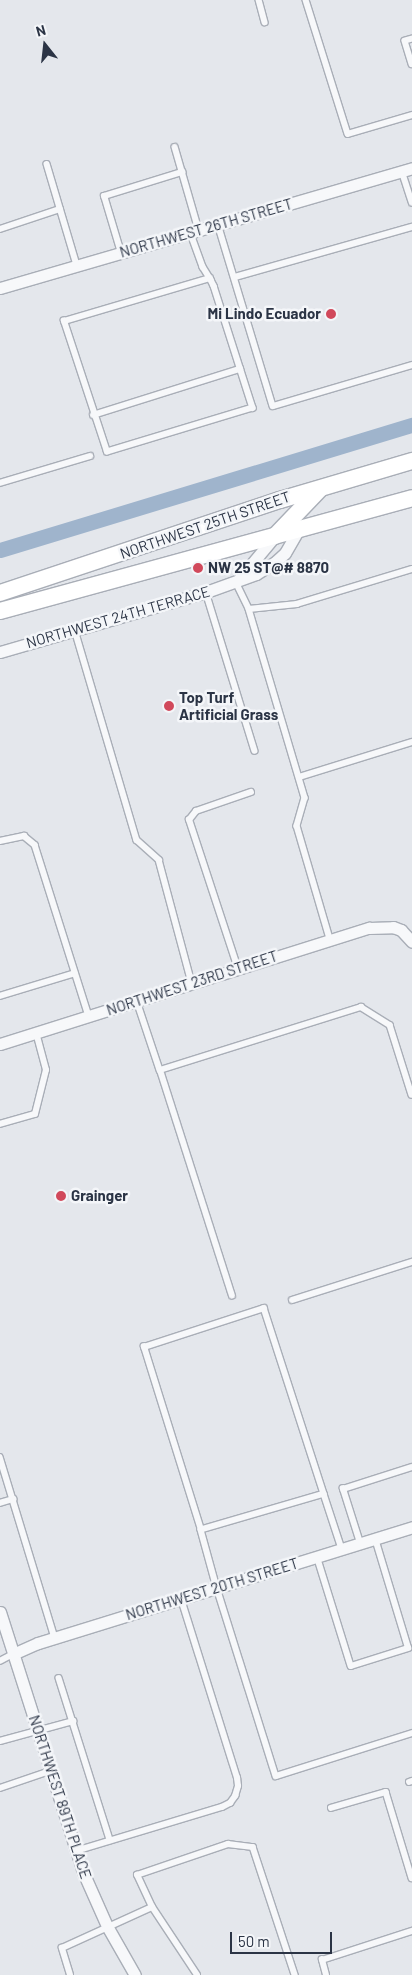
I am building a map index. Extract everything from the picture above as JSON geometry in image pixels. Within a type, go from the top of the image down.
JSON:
[{"type":"main road","name":"NORTHWEST 25TH STREET","points":[[0,593],[322,487],[412,461]]},
{"type":"main road","points":[[275,536],[322,487]]},
{"type":"main road","name":"NORTHWEST 25TH STREET","points":[[0,611],[412,498]]},
{"type":"street","name":"NORTHWEST 26TH STREET","points":[[0,288],[407,169]]},
{"type":"street","name":"NORTHWEST 24TH TERRACE","points":[[0,652],[206,592],[256,574],[275,562],[292,544],[299,529]]},
{"type":"street","points":[[236,582],[275,536]]},
{"type":"street","name":"NORTHWEST 23RD STREET","points":[[0,1044],[330,939],[384,926],[401,930],[412,942]]},
{"type":"street","name":"NORTHWEST 20TH STREET","points":[[13,1654],[55,1638],[412,1527]]},
{"type":"street","name":"NORTHWEST 89TH PLACE","points":[[0,1612],[76,1851],[107,1926],[135,1975]]},
{"type":"lane","points":[[259,0],[265,22]]},
{"type":"lane","points":[[306,0],[348,134],[412,115]]},
{"type":"lane","points":[[412,39],[405,41],[412,64]]},
{"type":"lane","points":[[175,147],[203,267],[210,278],[253,408],[107,452],[93,415],[64,321],[210,278]]},
{"type":"lane","points":[[47,164],[77,265]]},
{"type":"lane","points":[[407,169],[412,202]]},
{"type":"lane","points":[[121,253],[104,196],[182,172]]},
{"type":"lane","points":[[0,229],[60,209]]},
{"type":"lane","points":[[218,224],[273,406],[412,365]]},
{"type":"lane","points":[[235,277],[412,227]]},
{"type":"lane","points":[[93,415],[240,369]]},
{"type":"lane","points":[[0,483],[90,456]]},
{"type":"lane","points":[[249,609],[297,604],[412,569]]},
{"type":"lane","points":[[236,582],[249,609],[305,798],[297,826],[330,939]]},
{"type":"lane","points":[[206,592],[255,751]]},
{"type":"lane","points":[[75,630],[137,840],[159,860],[192,983]]},
{"type":"lane","points":[[299,777],[412,742]]},
{"type":"lane","points":[[238,969],[189,820],[196,811],[251,792]]},
{"type":"lane","points":[[0,841],[19,836],[24,836],[33,841],[90,1016]]},
{"type":"lane","points":[[0,996],[75,973]]},
{"type":"lane","points":[[137,1000],[232,1296]]},
{"type":"lane","points":[[160,1070],[361,1007],[390,1025],[412,1095]]},
{"type":"lane","points":[[0,1124],[35,1114],[46,1070],[36,1033]]},
{"type":"lane","points":[[292,1300],[412,1262]]},
{"type":"lane","points":[[342,1549],[264,1308],[144,1347],[276,1776],[412,1733]]},
{"type":"lane","points":[[0,1457],[55,1638]]},
{"type":"lane","points":[[360,1544],[343,1489],[412,1467]]},
{"type":"lane","points":[[201,1530],[324,1494]]},
{"type":"lane","points":[[0,1503],[13,1499]]},
{"type":"lane","points":[[317,1556],[351,1666],[408,1648],[375,1538]]},
{"type":"lane","points":[[76,1851],[222,1807],[230,1803],[238,1786],[232,1758],[181,1599]]},
{"type":"lane","points":[[0,1661],[13,1654]]},
{"type":"lane","points":[[59,1678],[110,1840]]},
{"type":"lane","points":[[0,1741],[73,1721]]},
{"type":"lane","points":[[0,1788],[50,1771]]},
{"type":"lane","points":[[331,1808],[386,1792],[412,1878]]},
{"type":"lane","points":[[197,1975],[152,1906],[137,1875],[228,1844],[252,1847],[295,1975]]},
{"type":"lane","points":[[70,1975],[62,1948],[152,1906]]},
{"type":"lane","points":[[326,1975],[322,1960],[412,1931]]},
{"type":"waterway","points":[[0,550],[412,425]]},
{"type":"place","name":"Mi Lindo Ecuador","points":[[331,314]]},
{"type":"place","name":"NW 25 ST@# 8870","points":[[198,568]]},
{"type":"place","name":"Top Turf Artificial Grass","points":[[169,706]]},
{"type":"place","name":"Grainger","points":[[61,1196]]}]
